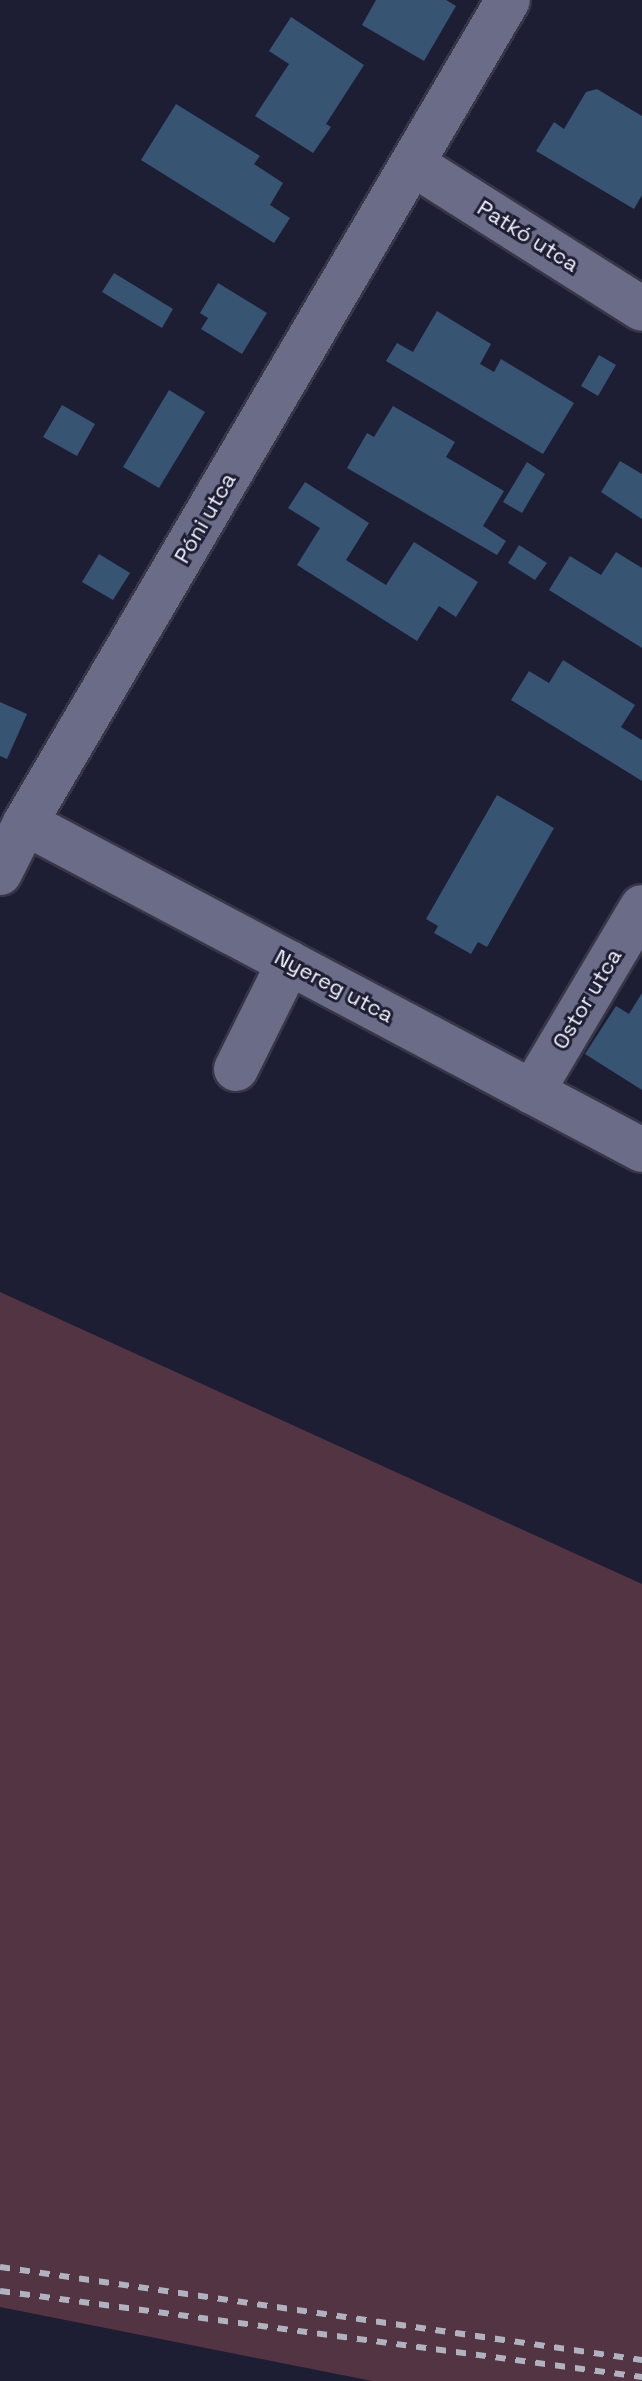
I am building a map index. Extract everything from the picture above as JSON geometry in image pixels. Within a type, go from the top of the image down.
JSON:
[{"type":"street","name":"Póni utca","points":[[0,873],[25,823],[508,0]]},
{"type":"street","name":"Patkó utca","points":[[413,164],[642,309]]},
{"type":"street","name":"Nyereg utca","points":[[25,823],[642,1150]]},
{"type":"street","name":"Ostor utca","points":[[532,1092],[642,907]]},
{"type":"street","points":[[236,1069],[289,962]]},
{"type":"shaded area","points":[[0,1292],[642,1584],[642,2381],[372,2381],[0,2307]]},
{"type":"building","points":[[376,0],[446,0],[456,6],[424,61],[362,25]]},
{"type":"building","points":[[291,17],[364,65],[326,124],[331,127],[313,153],[255,116],[289,64],[269,51]]},
{"type":"building","points":[[597,89],[642,116],[642,195],[634,209],[536,151],[554,122],[564,129],[586,92]]},
{"type":"building","points":[[176,104],[260,156],[254,164],[283,183],[270,205],[290,218],[274,243],[141,160]]},
{"type":"building","points":[[114,273],[173,309],[162,328],[102,292]]},
{"type":"building","points":[[218,283],[267,313],[242,354],[201,329],[208,318],[200,313]]},
{"type":"building","points":[[437,311],[491,344],[480,364],[494,372],[501,359],[574,403],[543,454],[386,361],[397,343],[413,352]]},
{"type":"building","points":[[599,355],[616,365],[598,396],[581,386]]},
{"type":"building","points":[[169,390],[205,412],[159,488],[123,467]]},
{"type":"building","points":[[62,405],[95,424],[77,456],[43,437]]},
{"type":"building","points":[[393,406],[455,442],[446,457],[504,491],[483,526],[506,541],[497,555],[347,468],[367,433],[374,437]]},
{"type":"building","points":[[620,461],[642,474],[642,519],[601,492]]},
{"type":"building","points":[[527,462],[545,474],[522,513],[503,502]]},
{"type":"building","points":[[305,482],[369,523],[346,560],[386,585],[414,542],[478,582],[456,617],[439,606],[417,641],[297,565],[320,528],[288,508]]},
{"type":"building","points":[[519,545],[547,563],[535,580],[508,563]]},
{"type":"building","points":[[616,552],[642,568],[642,648],[549,590],[570,556],[601,575]]},
{"type":"building","points":[[99,554],[130,573],[113,600],[82,582]]},
{"type":"building","points":[[563,660],[635,705],[621,727],[642,740],[642,781],[511,700],[529,671],[549,683]]},
{"type":"building","points":[[0,702],[27,714],[7,759],[0,756]]},
{"type":"building","points":[[497,795],[554,828],[487,947],[478,942],[471,954],[434,933],[438,926],[426,919]]},
{"type":"building","points":[[642,993],[642,1090],[585,1054],[616,1006],[629,1014]]},
{"type":"railway","points":[[0,2267],[642,2360]]},
{"type":"railway","points":[[0,2291],[642,2377]]}]
